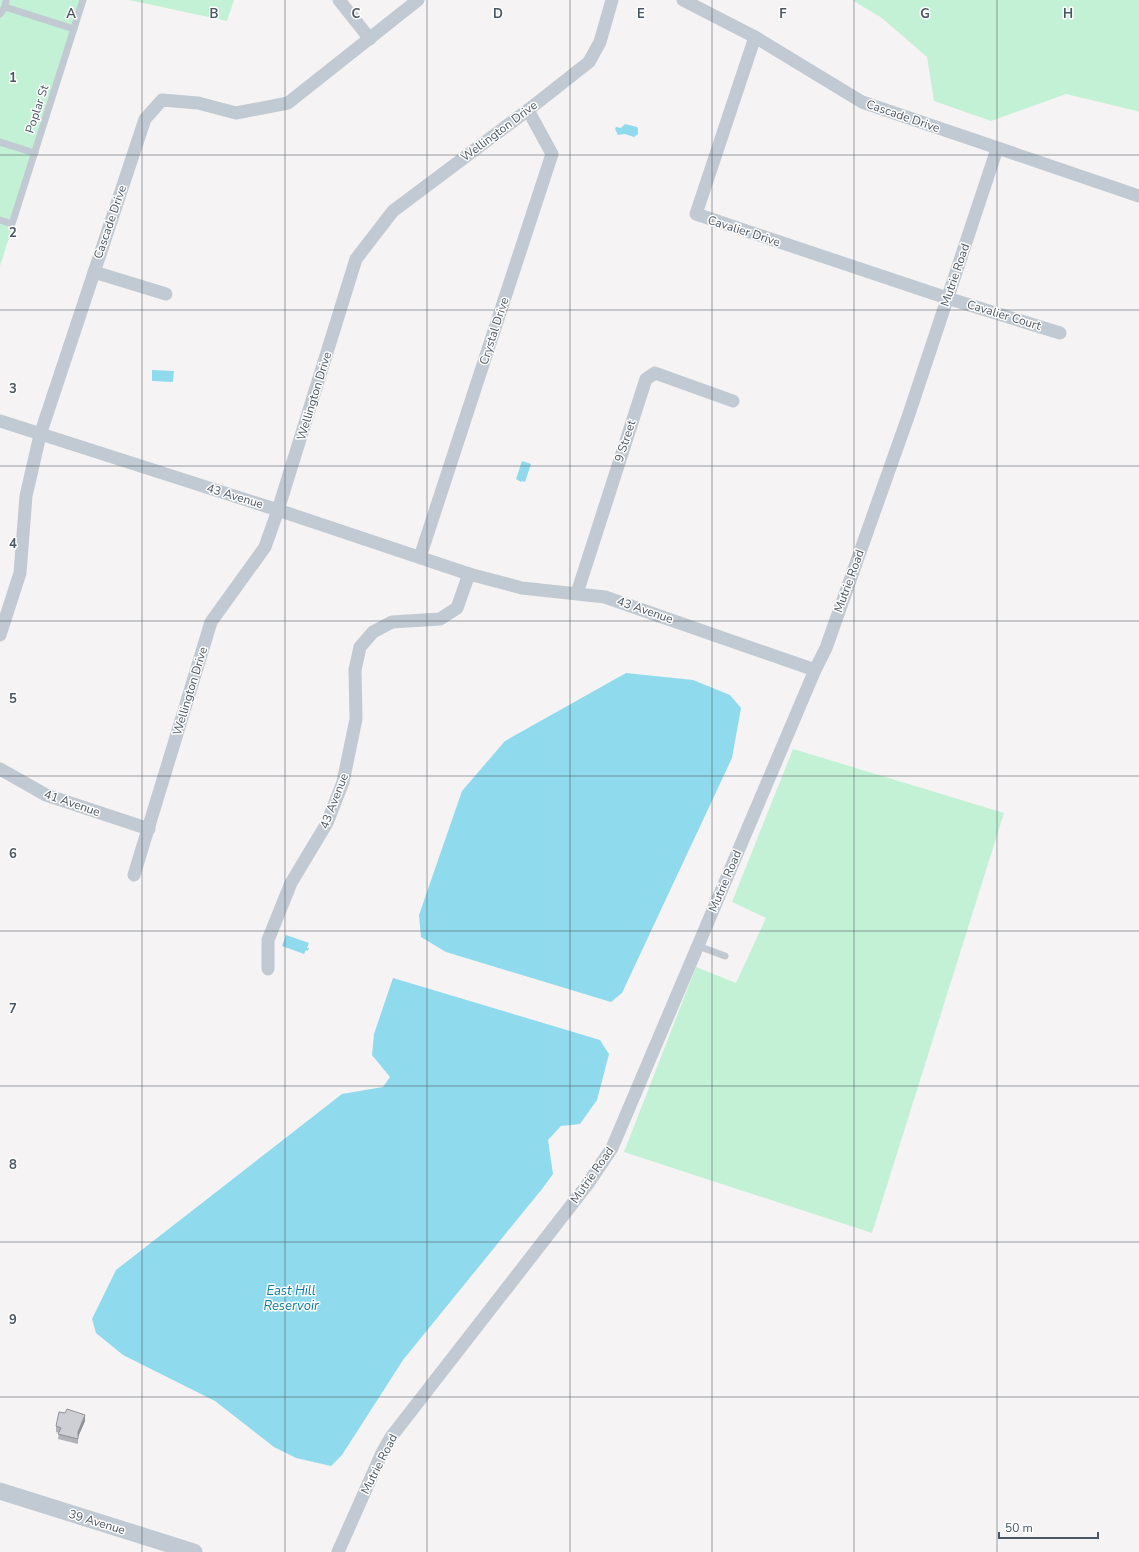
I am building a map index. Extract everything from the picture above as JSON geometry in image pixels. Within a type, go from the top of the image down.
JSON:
[{"type":"street","points":[[339,0],[370,39]]},
{"type":"street","name":"Cascade Drive","points":[[0,635],[20,573],[26,496],[40,435],[145,118],[162,100],[198,103],[236,113],[288,103],[418,0]]},
{"type":"street","name":"Wellington Drive","points":[[134,875],[211,622],[265,547],[278,510],[356,258],[393,211],[528,110],[589,62],[600,42],[612,0]]},
{"type":"street","name":"Cascade Drive","points":[[683,0],[755,37],[862,102],[1139,196]]},
{"type":"street","name":"Cavalier Drive","points":[[755,37],[696,214],[947,298]]},
{"type":"street","name":"Crystal Drive","points":[[420,557],[552,154],[528,110]]},
{"type":"street","name":"Mutrie Road","points":[[338,1552],[390,1437],[587,1185],[612,1148],[815,670],[826,648],[903,430],[998,149]]},
{"type":"street","points":[[94,272],[166,294]]},
{"type":"street","name":"Cavalier Court","points":[[947,298],[1060,332]]},
{"type":"street","name":"9 Street","points":[[577,593],[646,378],[655,373],[733,401]]},
{"type":"street","name":"43 Avenue","points":[[0,422],[278,510],[469,574],[522,588],[605,596],[815,670]]},
{"type":"street","name":"43 Avenue","points":[[268,969],[268,940],[291,883],[327,823],[344,782],[356,719],[355,670],[360,647],[373,632],[392,622],[440,619],[457,608],[469,574]]},
{"type":"street","name":"41 Avenue","points":[[0,769],[46,795],[149,828]]},
{"type":"street","name":"39 Avenue","points":[[0,1491],[194,1552]]},
{"type":"lane","name":"Poplar St","points":[[0,220],[12,224],[83,0]]},
{"type":"lane","points":[[0,14],[5,4],[74,29]]},
{"type":"lane","points":[[0,142],[35,154]]},
{"type":"lane","points":[[698,946],[725,956]]},
{"type":"green space","points":[[0,0],[84,0],[0,266]]},
{"type":"green space","points":[[129,0],[234,0],[227,21]]},
{"type":"green space","points":[[852,0],[1139,0],[1139,113],[1137,111],[1066,94],[991,121],[934,101],[927,57],[882,18]]},
{"type":"green space","points":[[793,749],[1004,813],[872,1233],[624,1152],[696,967],[736,983],[766,918],[732,902]]},
{"type":"water","points":[[625,124],[637,127],[638,134],[634,137],[625,134],[618,135],[615,129],[616,127],[621,128]]},
{"type":"water","points":[[152,370],[174,371],[173,382],[152,381]]},
{"type":"water","points":[[522,461],[531,464],[525,482],[521,482],[516,479]]},
{"type":"water","points":[[626,673],[693,680],[730,695],[741,708],[732,758],[622,993],[611,1002],[446,952],[421,937],[419,915],[462,791],[505,741]]},
{"type":"water","points":[[286,935],[309,943],[307,948],[309,948],[308,951],[306,950],[304,954],[282,946]]},
{"type":"water","name":"East Hill Reservoir","points":[[393,978],[600,1040],[609,1054],[597,1100],[580,1124],[561,1126],[548,1140],[553,1174],[403,1360],[342,1455],[331,1466],[296,1458],[274,1447],[215,1401],[123,1355],[96,1333],[92,1319],[116,1270],[342,1094],[383,1087],[390,1077],[372,1055],[374,1034]]},
{"type":"building","points":[[67,1409],[85,1415],[78,1432],[78,1439],[58,1434],[61,1428],[56,1426],[59,1412],[65,1413]]}]
